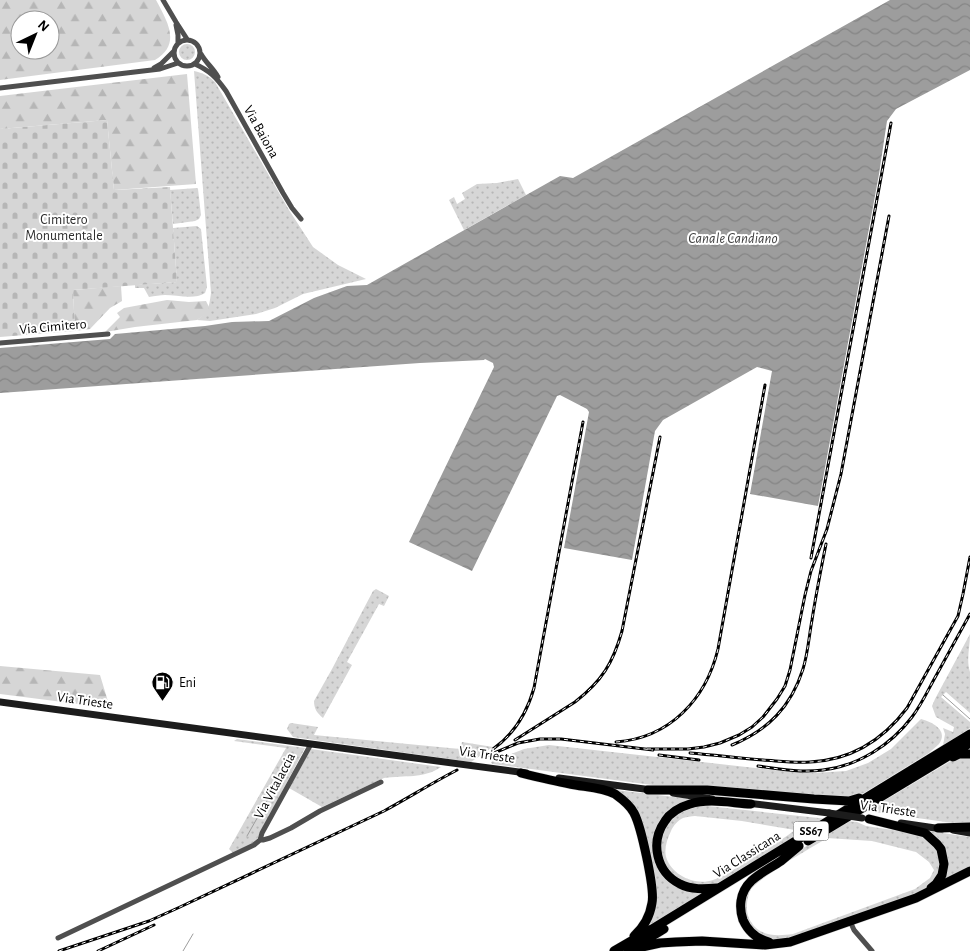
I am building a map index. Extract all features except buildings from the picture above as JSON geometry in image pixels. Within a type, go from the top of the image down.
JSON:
[{"type":"highway","name":"Via Classicana","points":[[624,949],[720,887],[970,734]]},
{"type":"highway","name":"Via Classicana","points":[[624,949],[970,742]]},
{"type":"highway","points":[[938,762],[959,754],[970,754]]},
{"type":"highway","points":[[521,773],[608,791],[623,800],[634,812],[641,833],[653,896],[646,922],[624,949]]},
{"type":"highway","points":[[648,790],[706,790],[850,801],[904,774]]},
{"type":"highway","points":[[720,887],[690,888],[679,884],[664,872],[657,854],[660,830],[665,820],[676,810],[689,804],[702,801],[751,804]]},
{"type":"highway","points":[[866,819],[925,833],[941,849],[944,864],[942,875],[936,884],[923,895]]},
{"type":"highway","points":[[938,828],[970,827]]},
{"type":"highway","points":[[782,943],[762,940],[755,936],[746,926],[740,907],[742,896],[749,883],[799,846]]},
{"type":"highway","points":[[624,949],[676,942],[765,945],[790,942],[923,895],[970,871]]},
{"type":"main road","name":"Via Trieste","points":[[0,702],[970,833]]},
{"type":"street","points":[[163,0],[187,39],[196,42],[205,61],[216,72],[226,91]]},
{"type":"street","points":[[151,69],[161,64],[174,51],[178,43],[176,22]]},
{"type":"street","points":[[178,43],[187,39]]},
{"type":"street","points":[[174,51],[178,63],[185,66],[195,64],[201,54]]},
{"type":"street","points":[[0,88],[160,69],[178,63]]},
{"type":"street","name":"Via Baiona","points":[[195,64],[208,70],[216,77],[226,91],[283,193],[301,219]]},
{"type":"street","name":"Via Cimitero","points":[[0,344],[108,334]]},
{"type":"street","name":"Via Vitalaccia","points":[[260,840],[310,744]]},
{"type":"street","points":[[58,938],[254,845],[260,840],[270,838],[291,828],[320,811],[381,782]]},
{"type":"street","points":[[850,921],[854,930],[872,951]]},
{"type":"green space","points":[[0,0],[156,0],[168,24],[170,40],[163,54],[155,60],[0,80]]},
{"type":"green space","points":[[184,44],[190,44],[195,49],[193,58],[184,60],[179,55],[179,49]]},
{"type":"green space","points":[[194,71],[206,75],[215,82],[289,210],[313,247],[338,265],[366,279],[303,294],[275,308],[256,314],[210,321],[197,320],[208,309],[211,293]]},
{"type":"green space","points":[[187,74],[196,184],[114,190],[107,120],[0,129],[0,96]]},
{"type":"green space","name":"Cimitero Monumentale","points":[[107,120],[114,190],[170,187],[177,282],[73,290],[75,331],[0,337],[0,129]]},
{"type":"green space","points":[[518,179],[526,195],[464,230],[449,200],[454,197],[457,204],[465,199],[462,193],[477,184]]},
{"type":"green space","points":[[197,188],[201,215],[199,219],[173,224],[170,190]]},
{"type":"green space","points":[[197,226],[201,229],[207,287],[205,293],[191,297],[165,295],[149,297],[144,288],[135,288],[135,285],[177,282],[173,228]]},
{"type":"green space","points":[[121,286],[122,301],[110,308],[90,329],[75,331],[73,290]]},
{"type":"green space","points":[[167,300],[206,301],[209,307],[206,314],[197,320],[105,332],[120,317],[117,313],[124,308]]},
{"type":"green space","points":[[376,589],[389,596],[384,606],[379,604],[347,662],[352,665],[323,718],[316,711],[314,701],[373,591]]},
{"type":"green space","points":[[970,634],[968,658],[970,713],[946,692],[941,697],[970,722],[970,728],[943,746],[945,734],[943,728],[953,732],[954,727],[936,717],[932,706]]},
{"type":"green space","points":[[0,666],[100,675],[110,708],[0,694]]},
{"type":"green space","points":[[921,719],[938,727],[942,734],[939,744],[929,753],[864,793],[846,797],[689,785],[660,786],[492,764],[491,762],[524,749],[549,745],[783,771],[813,773],[846,771],[868,763],[891,749]]},
{"type":"green space","points":[[291,723],[318,727],[314,735],[460,749],[462,742],[493,747],[471,762],[293,737],[287,729]]},
{"type":"green space","points":[[237,739],[305,748],[257,839],[254,843],[233,853],[229,849],[286,748],[234,741]]},
{"type":"green space","points":[[311,749],[441,767],[421,775],[384,778],[322,807],[289,788]]},
{"type":"green space","points":[[961,756],[970,756],[970,824],[867,811],[949,762]]},
{"type":"green space","points":[[616,790],[691,799],[669,812],[656,832],[664,874],[710,891],[644,930],[652,916],[644,834]]},
{"type":"green space","points":[[698,805],[828,819],[724,880],[710,886],[690,885],[672,874],[660,856],[660,837],[673,816]],"holes":[[[695,816],[742,821],[795,830],[727,873],[706,882],[685,878],[669,864],[665,854],[667,841],[673,827],[681,819]]]},
{"type":"green space","points":[[846,821],[920,834],[937,847],[942,865],[938,878],[923,891],[794,937],[772,940],[761,937],[746,921],[744,899],[746,892],[767,871]],"holes":[[[827,838],[872,841],[916,852],[929,862],[934,870],[930,878],[915,889],[793,934],[775,935],[764,933],[751,922],[747,906],[751,889],[776,869]]]},
{"type":"green space","points":[[929,831],[970,837],[970,868],[940,885],[943,846],[937,837]]},
{"type":"water","name":"Canale Candiano","points":[[890,0],[970,0],[970,70],[896,109],[887,121],[818,506],[750,494],[772,371],[757,367],[663,420],[655,431],[632,560],[564,548],[589,412],[587,409],[560,395],[557,396],[472,571],[409,542],[494,367],[493,363],[485,359],[0,393],[0,348],[110,339],[115,334],[232,322],[269,321],[314,298],[347,286],[367,285],[560,176],[573,178]]},
{"type":"waterway","points":[[943,695],[970,719]]},
{"type":"waterway","points":[[247,836],[285,769]]},
{"type":"waterway","points":[[183,951],[193,934]]},
{"type":"railway","points":[[811,558],[891,123]]},
{"type":"railway","points":[[647,749],[704,747],[739,735],[763,717],[785,686],[811,571],[827,529],[841,474],[889,216]]},
{"type":"railway","points":[[616,742],[635,739],[653,733],[669,724],[683,713],[705,684],[718,649],[765,385]]},
{"type":"railway","points":[[493,749],[507,737],[519,722],[528,706],[534,688],[583,422]]},
{"type":"railway","points":[[515,740],[575,702],[599,679],[615,653],[622,631],[660,437]]},
{"type":"railway","points":[[732,745],[757,732],[776,716],[785,706],[798,683],[806,657],[826,544]]},
{"type":"railway","points":[[690,753],[810,762],[839,757],[877,739],[907,708],[958,616],[970,557]]},
{"type":"railway","points":[[758,766],[798,771],[836,768],[861,759],[884,745],[904,727],[916,712],[970,614]]},
{"type":"railway","points":[[487,756],[518,743],[540,739],[561,739],[653,750]]},
{"type":"railway","points":[[659,755],[699,760]]},
{"type":"railway","points":[[59,951],[149,921],[180,907],[384,811],[457,770]]},
{"type":"railway","points":[[98,951],[154,925]]},
{"type":"place","name":"Eni","points":[[163,702]]}]
